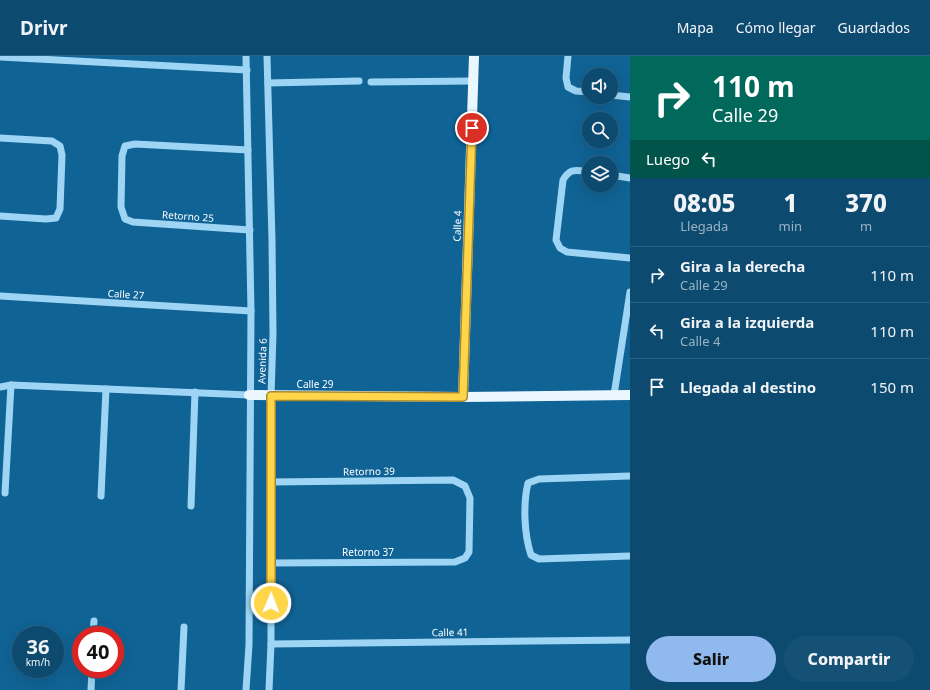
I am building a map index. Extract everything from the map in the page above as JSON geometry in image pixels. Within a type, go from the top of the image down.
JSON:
[{"type":"main road","name":"Calle 4","points":[[463,397],[474,56]]},
{"type":"main road","name":"Calle 29","points":[[250,395],[463,397],[630,394]]},
{"type":"street","name":"Avenida 6","points":[[246,56],[251,311],[249,645],[246,690]]},
{"type":"street","name":"Avenida 6","points":[[267,56],[273,334],[271,396],[272,563],[269,690]]},
{"type":"street","points":[[568,56],[566,78],[568,87],[582,91]]},
{"type":"street","points":[[0,57],[247,70]]},
{"type":"street","points":[[268,83],[359,81]]},
{"type":"street","points":[[371,82],[474,81]]},
{"type":"street","points":[[618,96],[630,97]]},
{"type":"street","points":[[0,138],[52,141],[60,146],[62,156],[60,209],[56,218],[46,219],[0,216]]},
{"type":"street","name":"Retorno 25","points":[[248,150],[135,144],[125,146],[122,156],[121,207],[125,219],[133,222],[250,230]]},
{"type":"street","points":[[582,171],[576,170],[567,173],[562,180],[556,240],[560,248],[567,252],[630,258]]},
{"type":"street","points":[[618,176],[630,178]]},
{"type":"street","points":[[614,395],[630,292]]},
{"type":"street","name":"Calle 27","points":[[0,296],[251,311]]},
{"type":"street","points":[[5,493],[11,385]]},
{"type":"street","name":"Calle 29","points":[[0,387],[11,385],[250,395]]},
{"type":"street","points":[[101,496],[106,389]]},
{"type":"street","points":[[191,506],[195,392]]},
{"type":"street","points":[[630,476],[539,479],[528,483],[525,496],[527,543],[530,555],[539,559],[630,556]]},
{"type":"street","name":"Retorno 39","points":[[271,482],[453,480],[465,486],[470,498],[469,552],[465,558]]},
{"type":"street","name":"Retorno 37","points":[[272,563],[455,562],[465,558]]},
{"type":"street","points":[[94,621],[94,626]]},
{"type":"street","points":[[181,690],[184,627]]},
{"type":"street","name":"Calle 41","points":[[271,644],[630,640]]},
{"type":"street","points":[[91,690],[92,678]]},
{"type":"route","points":[[271,603],[271,396],[463,397],[472,128]]}]
